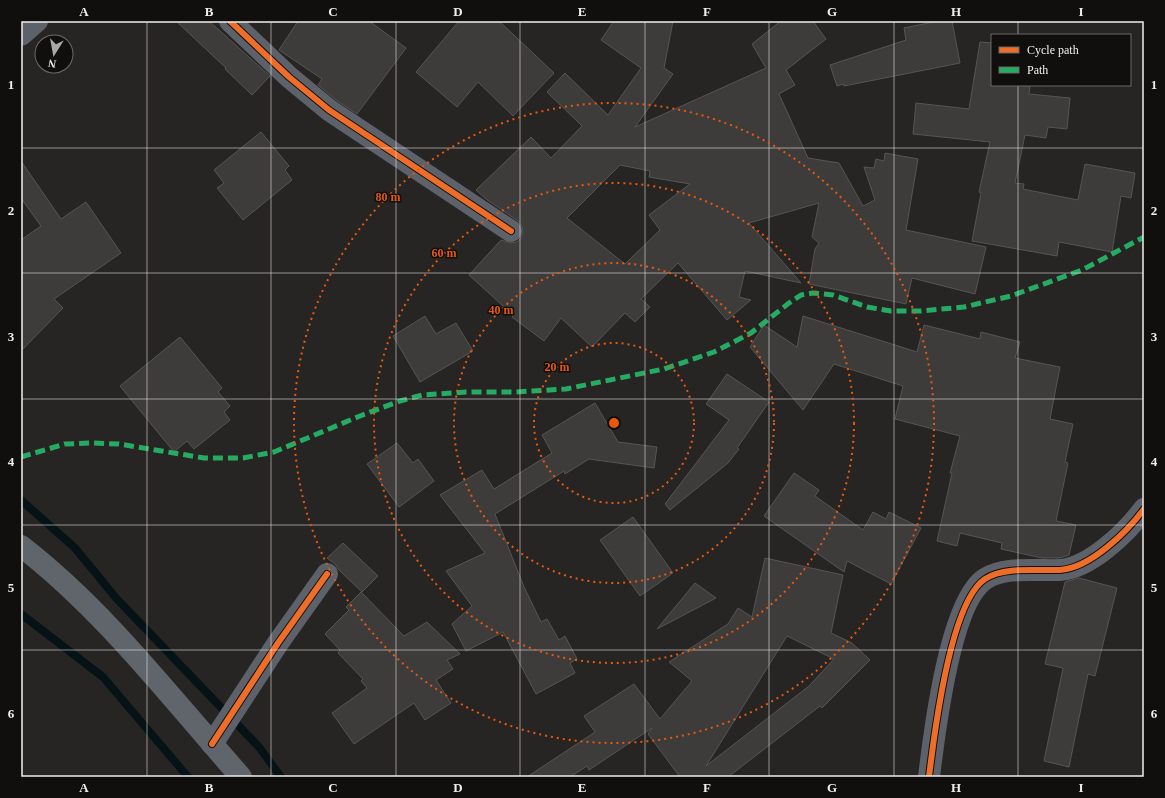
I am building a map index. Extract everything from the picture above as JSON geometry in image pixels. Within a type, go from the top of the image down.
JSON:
[{"type":"main road","points":[[21,546],[49,568],[97,614],[241,777]]},
{"type":"street","points":[[21,35],[37,21]]},
{"type":"street","points":[[230,21],[289,77],[329,110],[512,231]]},
{"type":"street","points":[[929,777],[935,725],[946,669],[957,628],[967,602],[975,587],[986,578],[998,573],[1014,571],[1062,570],[1082,564],[1100,552],[1116,538],[1135,521],[1144,509]]},
{"type":"street","points":[[212,744],[278,643],[327,574]]},
{"type":"building","points":[[176,21],[209,21],[270,76],[252,95],[225,69],[226,68]]},
{"type":"building","points":[[298,21],[369,21],[406,48],[357,114],[336,100],[318,85],[322,79],[279,50]]},
{"type":"building","points":[[459,21],[499,21],[554,73],[513,116],[478,82],[457,107],[416,72]]},
{"type":"building","points":[[614,21],[673,21],[664,68],[673,74],[635,127],[766,68],[752,44],[781,21],[813,21],[826,39],[786,70],[795,85],[779,94],[808,158],[839,163],[863,206],[875,200],[864,167],[874,168],[876,159],[884,161],[885,153],[918,159],[906,230],[986,247],[975,294],[912,278],[906,304],[809,284],[815,249],[819,243],[812,237],[819,203],[749,223],[801,283],[745,271],[739,297],[751,300],[727,320],[678,263],[641,299],[650,307],[635,322],[625,313],[592,347],[561,318],[544,341],[512,317],[513,315],[469,275],[501,240],[511,243],[517,242],[521,238],[523,232],[522,226],[518,221],[486,199],[476,190],[531,137],[551,158],[582,126],[547,92],[565,73],[608,115],[641,68],[601,40]],"holes":[[[620,165],[650,171],[649,177],[690,184],[649,215],[660,230],[625,264],[567,218]]]},
{"type":"building","points":[[938,21],[952,21],[960,63],[844,86],[844,84],[837,86],[830,65],[906,40],[904,28]]},
{"type":"building","points":[[980,42],[991,43],[991,86],[1030,86],[1029,94],[1070,98],[1067,129],[1048,127],[1046,138],[1025,135],[1015,183],[1024,184],[1023,189],[1078,200],[1085,164],[1135,173],[1131,198],[1121,196],[1112,252],[1059,242],[1057,256],[972,241],[981,193],[979,192],[990,142],[913,134],[916,103],[969,109]]},
{"type":"building","points":[[261,132],[289,166],[285,170],[292,180],[243,220],[217,188],[224,183],[214,170]]},
{"type":"building","points":[[21,161],[61,219],[86,202],[121,253],[54,299],[63,308],[21,351],[21,240],[41,226],[21,198]]},
{"type":"building","points":[[425,316],[436,334],[456,323],[473,351],[420,382],[393,336]]},
{"type":"building","points":[[803,316],[917,352],[924,325],[980,339],[981,332],[1020,342],[1015,358],[1060,367],[1050,419],[1073,424],[1065,462],[1068,463],[1056,521],[1076,525],[1069,555],[1059,558],[1042,558],[1001,549],[1002,543],[960,533],[957,546],[937,541],[952,473],[950,473],[960,436],[895,419],[903,386],[834,364],[803,410],[750,347],[764,325],[797,347]]},
{"type":"building","points":[[180,337],[222,388],[218,392],[230,406],[224,412],[230,420],[194,449],[187,441],[174,452],[120,386]]},
{"type":"building","points":[[727,374],[769,402],[737,448],[739,449],[728,463],[670,510],[665,504],[729,420],[706,404]]},
{"type":"building","points":[[595,403],[618,442],[657,447],[654,468],[589,459],[565,474],[564,471],[495,514],[524,587],[541,622],[547,619],[559,640],[565,636],[577,659],[570,663],[575,673],[536,694],[503,632],[466,651],[452,624],[472,606],[446,571],[485,553],[440,495],[482,470],[494,489],[552,453],[542,435]]},
{"type":"building","points":[[397,443],[413,463],[418,459],[434,481],[399,507],[367,464]]},
{"type":"building","points":[[794,473],[819,490],[815,496],[863,530],[873,512],[886,519],[889,512],[921,528],[891,584],[847,561],[844,572],[764,516]]},
{"type":"building","points":[[633,517],[673,573],[640,596],[600,540]]},
{"type":"building","points":[[343,543],[378,576],[362,592],[339,570],[335,564],[327,558]]},
{"type":"building","points":[[765,558],[843,575],[831,633],[852,643],[870,660],[822,708],[820,706],[728,777],[680,777],[648,734],[652,728],[589,770],[587,766],[570,777],[527,777],[595,732],[584,716],[634,684],[660,719],[692,681],[669,662],[728,624],[738,608],[752,617]],"holes":[[[787,636],[834,659],[809,686],[706,766]]]},
{"type":"building","points":[[1079,578],[1117,588],[1095,676],[1088,674],[1069,767],[1044,761],[1063,668],[1045,664],[1065,582]]},
{"type":"building","points":[[695,583],[716,598],[657,629]]},
{"type":"building","points":[[361,592],[404,636],[427,622],[460,654],[447,660],[453,669],[436,680],[451,703],[425,720],[414,703],[354,744],[332,713],[367,688],[361,681],[363,679],[338,653],[340,650],[325,634],[349,610],[346,607]]},
{"type":"waterway","points":[[21,500],[75,548],[116,598],[259,747],[281,777]]},
{"type":"waterway","points":[[21,614],[103,677],[188,777]]},
{"type":"marked path","points":[[21,457],[65,444],[91,443],[119,444],[204,458],[243,458],[274,452],[360,416],[400,401],[422,395],[566,389],[664,369],[714,352],[751,333],[801,295],[813,293],[833,295],[867,307],[891,311],[921,311],[964,307],[1011,296],[1082,270],[1144,237]]},
{"type":"cycle path","points":[[230,21],[289,77],[329,110],[511,231]]},
{"type":"cycle path","points":[[929,777],[940,702],[953,641],[962,614],[973,592],[985,579],[1002,572],[1021,570],[1060,570],[1072,568],[1083,563],[1095,556],[1118,538],[1144,509]]},
{"type":"cycle path","points":[[212,744],[278,643],[327,574]]}]
